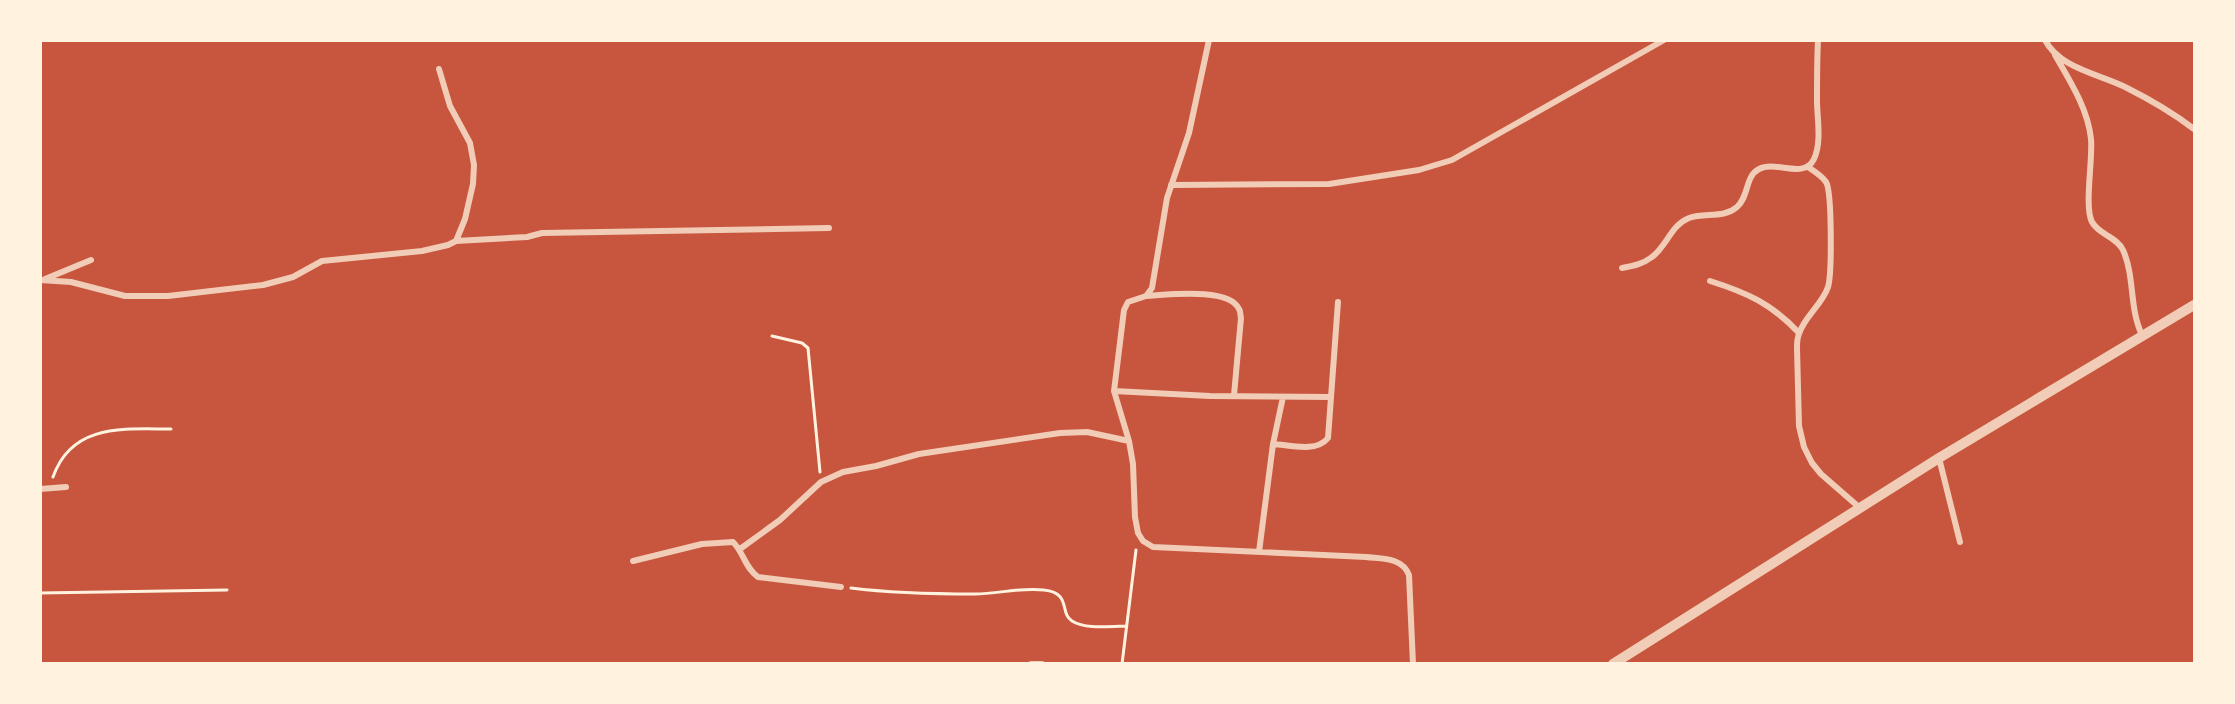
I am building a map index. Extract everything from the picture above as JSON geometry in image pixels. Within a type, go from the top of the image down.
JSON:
[{"type":"street","points":[[1146,296],[1152,288],[1164,212],[1189,133],[1209,40]]},
{"type":"street","points":[[1171,185],[1329,184],[1430,167],[1452,160],[1664,40]]},
{"type":"street","points":[[1622,268],[1641,264],[1653,257],[1678,225],[1688,218],[1701,214],[1727,213],[1737,208],[1742,203],[1751,176],[1756,170],[1774,166],[1799,169],[1808,167],[1814,160],[1818,138],[1818,40]]},
{"type":"street","points":[[2045,40],[2075,91],[2087,120],[2091,140],[2090,209],[2092,222],[2121,246],[2130,272],[2135,316],[2142,335]]},
{"type":"street","points":[[2055,55],[2067,63],[2108,79],[2149,99],[2194,129]]},
{"type":"street","points":[[439,69],[450,106],[470,143],[474,165],[473,184],[465,219],[456,241]]},
{"type":"street","points":[[1808,167],[1826,181],[1829,189],[1831,203],[1830,272],[1828,286],[1822,300],[1799,333],[1797,348],[1799,426],[1804,447],[1812,463],[1821,474],[1860,508]]},
{"type":"street","points":[[41,280],[71,282],[125,296],[168,296],[263,285],[293,278],[322,261],[422,251],[456,241],[526,237],[542,233],[830,228]]},
{"type":"street","points":[[41,280],[91,260]]},
{"type":"street","points":[[1710,281],[1761,301],[1799,333]]},
{"type":"street","points":[[1234,395],[1241,318],[1239,308],[1233,302],[1217,295],[1146,296],[1128,302],[1124,310],[1114,391],[1130,441],[1135,517],[1138,533],[1143,541],[1153,547],[1366,557],[1397,561],[1405,566],[1409,574],[1413,663]]},
{"type":"street","points":[[1273,444],[1313,447],[1323,444],[1328,438],[1338,302]]},
{"type":"street","points":[[1613,663],[1939,458],[2194,304]]},
{"type":"street","points":[[1114,391],[1331,398]]},
{"type":"street","points":[[1259,552],[1273,444],[1283,397]]},
{"type":"street","points":[[740,549],[780,520],[820,482],[843,472],[919,454],[1059,433],[1087,432],[1130,441]]},
{"type":"street","points":[[1939,458],[1960,542]]},
{"type":"street","points":[[40,489],[66,487]]},
{"type":"street","points":[[633,561],[702,544],[734,542],[740,549],[750,571],[758,577],[841,587]]},
{"type":"street","points":[[1031,663],[1042,663]]},
{"type":"path","points":[[772,336],[802,343],[808,348],[820,482]]},
{"type":"path","points":[[49,489],[63,459],[81,440],[116,429],[171,429]]},
{"type":"path","points":[[1122,663],[1138,533]]},
{"type":"path","points":[[841,587],[976,594],[1030,589],[1045,590],[1054,592],[1062,598],[1068,618],[1074,623],[1126,626]]},
{"type":"path","points":[[40,593],[226,590]]}]
